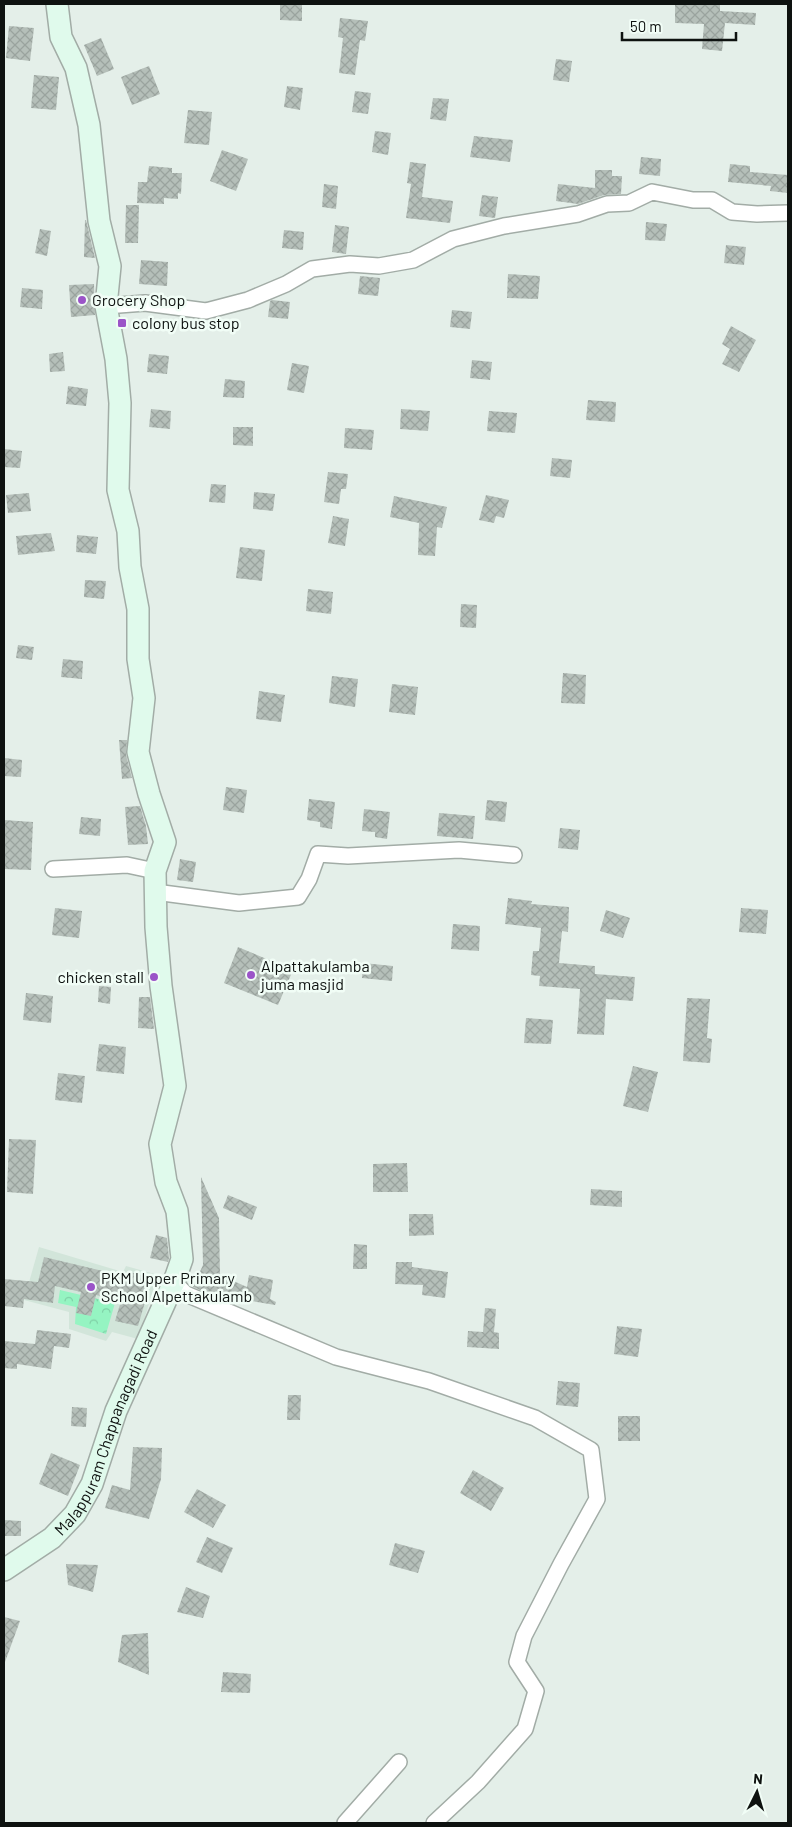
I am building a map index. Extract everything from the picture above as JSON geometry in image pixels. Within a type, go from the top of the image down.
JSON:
[{"type":"street","name":"Malappuram Chappanagadi Road","points":[[4,1570],[52,1538],[75,1514],[92,1484],[116,1411],[174,1282],[182,1259],[178,1211],[166,1182],[160,1144],[175,1086],[161,986],[156,927],[155,882],[165,842],[149,794],[138,752],[144,698],[138,659],[138,609],[130,567],[128,531],[118,490],[120,403],[116,359],[106,306],[110,266],[99,221],[89,124],[76,68],[61,37],[57,4]]},
{"type":"street","points":[[106,306],[145,303],[206,311],[248,300],[286,284],[312,269],[350,264],[379,266],[413,260],[453,239],[504,226],[578,214],[607,204],[629,202],[652,192],[693,200],[712,200],[732,212],[788,214]]},
{"type":"street","points":[[53,870],[127,865],[155,882],[238,903],[298,897],[310,879],[318,854],[348,856],[459,850],[514,855]]},
{"type":"street","points":[[174,1282],[186,1294],[336,1356],[429,1381],[535,1418],[591,1450],[598,1499],[561,1564],[524,1636],[517,1662],[536,1691],[525,1728],[478,1782],[434,1823]]},
{"type":"street","points":[[345,1823],[399,1762]]},
{"type":"shaded area","name":"PKM Upper Primary School Alpettakulamb","points":[[39,1247],[123,1272],[126,1266],[158,1275],[138,1339],[112,1332],[106,1341],[69,1329],[69,1312],[24,1300]]},
{"type":"green space","points":[[60,1290],[115,1303],[106,1334],[75,1324],[76,1307],[58,1303]]},
{"type":"building","points":[[280,4],[302,4],[302,21],[280,20]]},
{"type":"building","points":[[675,4],[720,4],[720,11],[756,13],[755,25],[725,23],[722,51],[702,49],[704,24],[675,23]]},
{"type":"building","points":[[340,18],[368,21],[365,41],[360,40],[355,75],[339,73],[343,38],[338,37]]},
{"type":"building","points":[[9,26],[34,28],[30,61],[6,58]]},
{"type":"building","points":[[101,38],[114,69],[97,76],[84,45]]},
{"type":"building","points":[[556,59],[572,61],[569,82],[553,80]]},
{"type":"building","points":[[149,66],[160,94],[132,105],[121,77]]},
{"type":"building","points":[[34,75],[59,77],[56,110],[31,108]]},
{"type":"building","points":[[287,86],[303,88],[300,110],[284,107]]},
{"type":"building","points":[[355,91],[371,93],[368,114],[352,112]]},
{"type":"building","points":[[433,98],[449,99],[446,121],[430,119]]},
{"type":"building","points":[[188,110],[212,112],[209,145],[184,143]]},
{"type":"building","points":[[375,131],[391,133],[388,155],[372,152]]},
{"type":"building","points":[[474,136],[513,140],[510,162],[470,157]]},
{"type":"building","points":[[222,150],[248,159],[236,191],[210,181]]},
{"type":"building","points":[[641,157],[661,159],[660,176],[639,174]]},
{"type":"building","points":[[410,162],[426,164],[422,197],[453,201],[450,223],[406,218],[411,184],[407,183]]},
{"type":"building","points":[[730,164],[750,166],[750,172],[788,175],[788,193],[770,191],[771,186],[728,182]]},
{"type":"building","points":[[149,166],[172,168],[172,173],[182,173],[181,194],[178,193],[178,199],[164,198],[164,204],[137,203],[138,182],[147,182]]},
{"type":"building","points":[[595,170],[612,170],[612,176],[622,176],[621,194],[604,195],[578,204],[556,201],[558,184],[595,188]]},
{"type":"building","points":[[324,184],[338,186],[336,209],[322,207]]},
{"type":"building","points":[[482,195],[498,197],[495,218],[479,216]]},
{"type":"building","points":[[126,205],[139,205],[138,243],[125,243]]},
{"type":"building","points":[[86,220],[95,258],[84,257]]},
{"type":"building","points":[[646,222],[667,224],[665,241],[645,240]]},
{"type":"building","points":[[335,225],[349,227],[346,254],[332,252]]},
{"type":"building","points":[[40,229],[51,231],[47,256],[35,253]]},
{"type":"building","points":[[284,230],[304,232],[303,250],[282,248]]},
{"type":"building","points":[[726,245],[746,247],[744,265],[724,263]]},
{"type":"building","points":[[141,260],[168,262],[167,286],[139,284]]},
{"type":"building","points":[[508,274],[540,276],[538,299],[507,298]]},
{"type":"building","points":[[360,276],[380,278],[378,296],[358,294]]},
{"type":"building","name":"Grocery Shop","points":[[94,284],[95,315],[71,317],[69,285]]},
{"type":"building","points":[[22,288],[43,290],[42,309],[20,307]]},
{"type":"building","points":[[270,301],[290,302],[288,319],[268,317]]},
{"type":"building","points":[[452,310],[472,312],[470,329],[450,327]]},
{"type":"building","points":[[731,326],[756,340],[739,372],[722,364],[730,349],[722,344]]},
{"type":"building","points":[[63,352],[65,371],[50,372],[49,354]]},
{"type":"building","points":[[149,354],[169,356],[167,374],[147,372]]},
{"type":"building","points":[[472,360],[492,362],[490,380],[470,378]]},
{"type":"building","points":[[292,363],[309,366],[304,393],[287,390]]},
{"type":"building","points":[[225,379],[245,381],[244,398],[223,397]]},
{"type":"building","points":[[68,386],[88,389],[86,406],[66,404]]},
{"type":"building","points":[[588,400],[616,402],[615,422],[586,420]]},
{"type":"building","points":[[151,409],[171,411],[170,429],[149,427]]},
{"type":"building","points":[[401,409],[430,411],[428,431],[400,429]]},
{"type":"building","points":[[489,411],[517,413],[515,433],[487,431]]},
{"type":"building","points":[[233,427],[253,427],[253,446],[233,445]]},
{"type":"building","points":[[345,428],[374,430],[372,450],[344,448]]},
{"type":"building","points":[[4,449],[22,451],[20,468],[4,467]]},
{"type":"building","points":[[552,458],[572,460],[570,478],[550,476]]},
{"type":"building","points":[[328,472],[348,474],[346,489],[341,489],[339,504],[324,502]]},
{"type":"building","points":[[211,484],[226,485],[225,503],[209,502]]},
{"type":"building","points":[[254,492],[275,494],[273,511],[253,509]]},
{"type":"building","points":[[29,493],[31,511],[8,513],[6,495]]},
{"type":"building","points":[[486,495],[509,500],[504,518],[496,516],[494,523],[479,520]]},
{"type":"building","points":[[394,496],[447,507],[442,528],[437,527],[435,556],[418,555],[419,523],[390,517]]},
{"type":"building","points":[[333,516],[349,519],[345,546],[328,543]]},
{"type":"building","points":[[51,533],[55,551],[18,555],[16,536]]},
{"type":"building","points":[[77,535],[98,537],[96,554],[76,552]]},
{"type":"building","points":[[240,547],[265,550],[262,581],[236,578]]},
{"type":"building","points":[[85,580],[106,581],[104,599],[84,597]]},
{"type":"building","points":[[308,589],[333,592],[331,614],[306,611]]},
{"type":"building","points":[[461,604],[477,605],[476,628],[460,627]]},
{"type":"building","points":[[18,645],[34,647],[32,660],[16,658]]},
{"type":"building","points":[[63,659],[83,661],[82,679],[61,677]]},
{"type":"building","points":[[563,673],[586,675],[585,704],[561,703]]},
{"type":"building","points":[[332,676],[358,679],[355,707],[329,703]]},
{"type":"building","points":[[392,684],[418,687],[415,715],[389,712]]},
{"type":"building","points":[[259,691],[285,695],[281,722],[256,719]]},
{"type":"building","points":[[119,740],[127,740],[126,755],[132,778],[122,779]]},
{"type":"building","points":[[4,758],[22,760],[21,777],[4,776]]},
{"type":"building","points":[[226,787],[247,790],[244,813],[223,810]]},
{"type":"building","points":[[309,799],[335,802],[332,829],[320,827],[320,822],[307,820]]},
{"type":"building","points":[[487,800],[507,802],[505,822],[485,820]]},
{"type":"building","points":[[140,806],[146,826],[148,844],[128,845],[125,807]]},
{"type":"building","points":[[364,809],[390,812],[387,839],[375,837],[375,832],[362,831]]},
{"type":"building","points":[[439,813],[475,816],[473,839],[437,836]]},
{"type":"building","points":[[81,817],[101,819],[100,836],[79,834]]},
{"type":"building","points":[[4,820],[33,822],[31,870],[4,869]]},
{"type":"building","points":[[560,828],[580,830],[578,850],[558,848]]},
{"type":"building","points":[[180,859],[196,862],[193,882],[177,880]]},
{"type":"building","points":[[508,898],[532,901],[531,904],[569,907],[568,932],[562,931],[559,963],[595,966],[595,974],[635,977],[633,1001],[606,999],[604,1035],[577,1034],[580,989],[539,986],[540,976],[531,975],[533,951],[539,951],[541,928],[505,924]]},
{"type":"building","points":[[55,908],[82,911],[79,938],[52,935]]},
{"type":"building","points":[[741,908],[768,910],[766,934],[739,932]]},
{"type":"building","points":[[606,910],[630,918],[623,938],[600,931]]},
{"type":"building","points":[[453,924],[480,926],[479,951],[451,949]]},
{"type":"building","points":[[238,947],[293,970],[278,1005],[224,983]]},
{"type":"building","points":[[363,963],[393,966],[392,981],[362,978]]},
{"type":"building","points":[[99,986],[111,987],[110,1004],[98,1002]]},
{"type":"building","points":[[26,993],[53,996],[51,1023],[23,1020]]},
{"type":"building","points":[[139,997],[150,997],[154,1029],[138,1028]]},
{"type":"building","points":[[687,998],[710,999],[707,1038],[712,1039],[710,1063],[683,1061]]},
{"type":"building","points":[[526,1018],[553,1020],[551,1044],[524,1043]]},
{"type":"building","points":[[99,1044],[126,1047],[124,1074],[96,1071]]},
{"type":"building","points":[[633,1066],[658,1072],[648,1112],[623,1106]]},
{"type":"building","points":[[58,1073],[85,1076],[82,1103],[55,1100]]},
{"type":"building","points":[[9,1139],[36,1140],[33,1194],[7,1192]]},
{"type":"building","points":[[407,1163],[408,1192],[373,1192],[373,1164]]},
{"type":"building","points":[[201,1177],[219,1218],[220,1275],[247,1287],[249,1275],[273,1280],[270,1299],[276,1302],[275,1305],[228,1297],[227,1301],[193,1287],[203,1265]]},
{"type":"building","points":[[591,1189],[622,1191],[622,1207],[590,1205]]},
{"type":"building","points":[[228,1195],[257,1207],[252,1220],[223,1208]]},
{"type":"building","points":[[409,1214],[433,1214],[434,1235],[409,1236]]},
{"type":"building","points":[[156,1235],[167,1238],[168,1262],[150,1258]]},
{"type":"building","points":[[354,1244],[367,1245],[367,1269],[353,1269]]},
{"type":"building","points":[[44,1257],[128,1277],[130,1272],[152,1278],[138,1326],[115,1321],[121,1301],[96,1295],[91,1316],[76,1313],[81,1292],[55,1286],[53,1303],[24,1299],[23,1308],[4,1306],[4,1279],[38,1282]]},
{"type":"building","points":[[396,1262],[412,1262],[412,1267],[448,1272],[445,1298],[422,1295],[423,1285],[395,1284]]},
{"type":"building","points":[[485,1308],[496,1309],[494,1332],[499,1333],[499,1349],[467,1347],[468,1331],[483,1332]]},
{"type":"building","points":[[617,1326],[642,1329],[638,1357],[614,1354]]},
{"type":"building","points":[[37,1330],[71,1334],[69,1348],[54,1346],[51,1369],[17,1364],[17,1369],[4,1368],[4,1341],[35,1344]]},
{"type":"building","points":[[558,1381],[580,1383],[578,1407],[556,1405]]},
{"type":"building","points":[[288,1395],[301,1395],[300,1420],[287,1420]]},
{"type":"building","points":[[72,1407],[87,1408],[86,1427],[71,1426]]},
{"type":"building","points":[[618,1416],[640,1416],[640,1441],[618,1441]]},
{"type":"building","points":[[133,1447],[162,1448],[161,1479],[149,1519],[105,1508],[112,1485],[130,1490]]},
{"type":"building","points":[[51,1453],[80,1465],[68,1496],[39,1484]]},
{"type":"building","points":[[473,1470],[504,1488],[491,1511],[460,1493]]},
{"type":"building","points":[[197,1489],[226,1505],[213,1528],[184,1512]]},
{"type":"building","points":[[4,1520],[21,1521],[21,1536],[4,1536]]},
{"type":"building","points":[[207,1537],[233,1548],[222,1573],[196,1562]]},
{"type":"building","points":[[395,1543],[425,1551],[418,1573],[389,1565]]},
{"type":"building","points":[[66,1564],[98,1565],[93,1592],[68,1585]]},
{"type":"building","points":[[186,1587],[210,1596],[203,1618],[177,1612]]},
{"type":"building","points":[[4,1617],[20,1621],[5,1662],[4,1661]]},
{"type":"building","points":[[148,1633],[149,1675],[118,1662],[122,1635]]},
{"type":"building","points":[[223,1672],[251,1674],[250,1693],[221,1692]]},
{"type":"place","name":"Grocery Shop","points":[[82,300]]},
{"type":"place","name":"colony bus stop","points":[[122,323]]},
{"type":"place","name":"Alpattakulamba juma masjid","points":[[251,975]]},
{"type":"place","name":"chicken stall","points":[[154,977]]},
{"type":"place","name":"PKM Upper Primary School Alpettakulamb","points":[[91,1287]]}]
